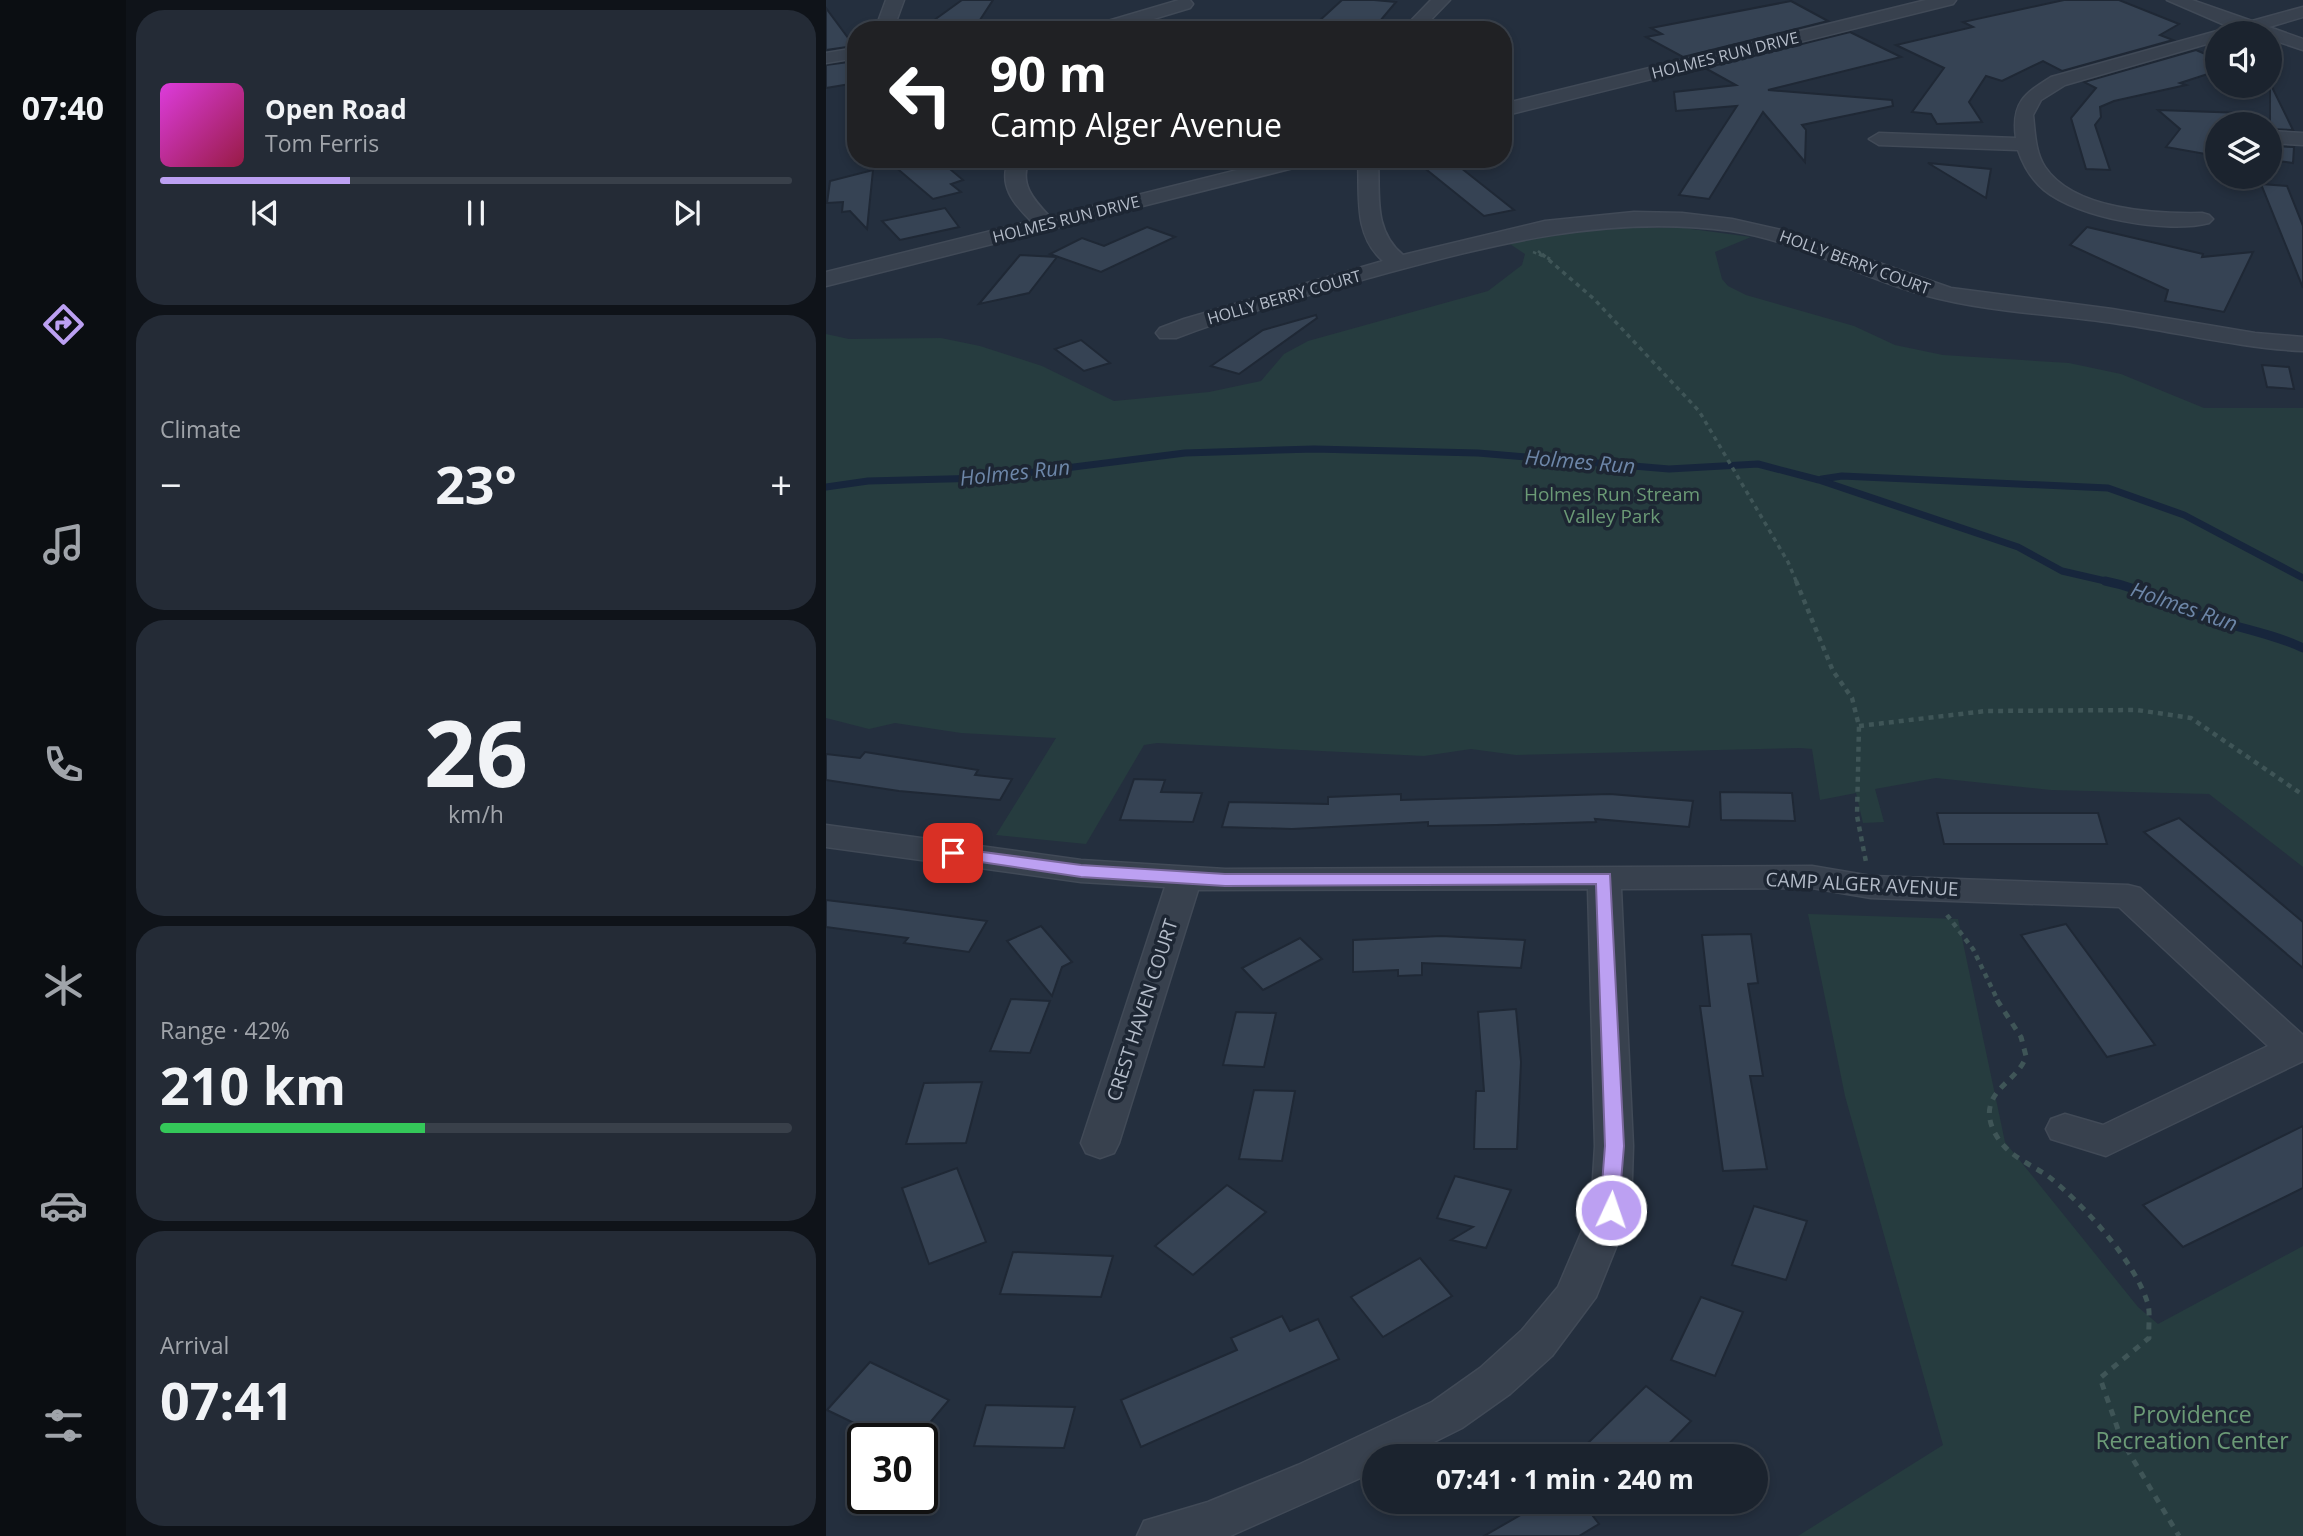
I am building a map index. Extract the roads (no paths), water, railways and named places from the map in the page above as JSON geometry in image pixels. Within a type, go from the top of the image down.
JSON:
[{"type":"street","points":[[887,21],[895,0]]},
{"type":"street","points":[[1420,21],[1441,0]]},
{"type":"street","name":"HOLMES RUN DRIVE","points":[[1512,108],[1947,0]]},
{"type":"street","points":[[2176,0],[2239,21]]},
{"type":"street","points":[[1127,21],[1184,4]]},
{"type":"street","points":[[2272,21],[2303,12]]},
{"type":"street","points":[[2282,37],[2303,45]]},
{"type":"street","points":[[2202,219],[2144,218],[2072,197],[2040,175],[2033,164],[2023,115],[2026,106],[2049,86],[2205,40]]},
{"type":"street","points":[[826,58],[847,54]]},
{"type":"street","points":[[2282,138],[2303,139]]},
{"type":"street","points":[[1879,139],[2028,144]]},
{"type":"street","points":[[1015,168],[1019,195],[1046,224]]},
{"type":"street","name":"HOLMES RUN DRIVE","points":[[828,277],[1270,168]]},
{"type":"street","points":[[1368,168],[1372,232],[1376,243],[1399,263]]},
{"type":"street","name":"HOLLY BERRY COURT","points":[[1168,333],[1237,308],[1399,263],[1543,226],[1614,218],[1680,219],[1733,225],[1785,236],[1906,282],[1966,299],[2115,316],[2224,337],[2303,344]]},
{"type":"street","name":"CAMP ALGER AVENUE","points":[[826,835],[1081,871],[1185,878],[1812,877],[1871,887],[2128,896],[2295,1049],[2106,1141],[2065,1129]]},
{"type":"street","name":"CREST HAVEN COURT","points":[[1100,1143],[1185,878]]},
{"type":"street","points":[[1160,1536],[1212,1522],[1301,1485],[1447,1415],[1495,1381],[1537,1343],[1575,1297],[1601,1241],[1611,1210],[1614,1146],[1604,878]]},
{"type":"waterway","name":"Holmes Run","points":[[826,487],[868,481],[986,478],[1185,453],[1314,449],[1478,453],[1669,469],[1758,464],[1819,480],[2018,547],[2062,571],[2114,583]]},
{"type":"waterway","points":[[1822,479],[1842,476],[2108,488],[2184,515],[2303,578]]},
{"type":"waterway","name":"Holmes Run","points":[[2105,581],[2142,592],[2198,615],[2303,648]]},
{"type":"park label","name":"Holmes Run Stream Valley Park","points":[[1612,505]]},
{"type":"park label","name":"Providence Recreation Center","points":[[2192,1428]]}]
